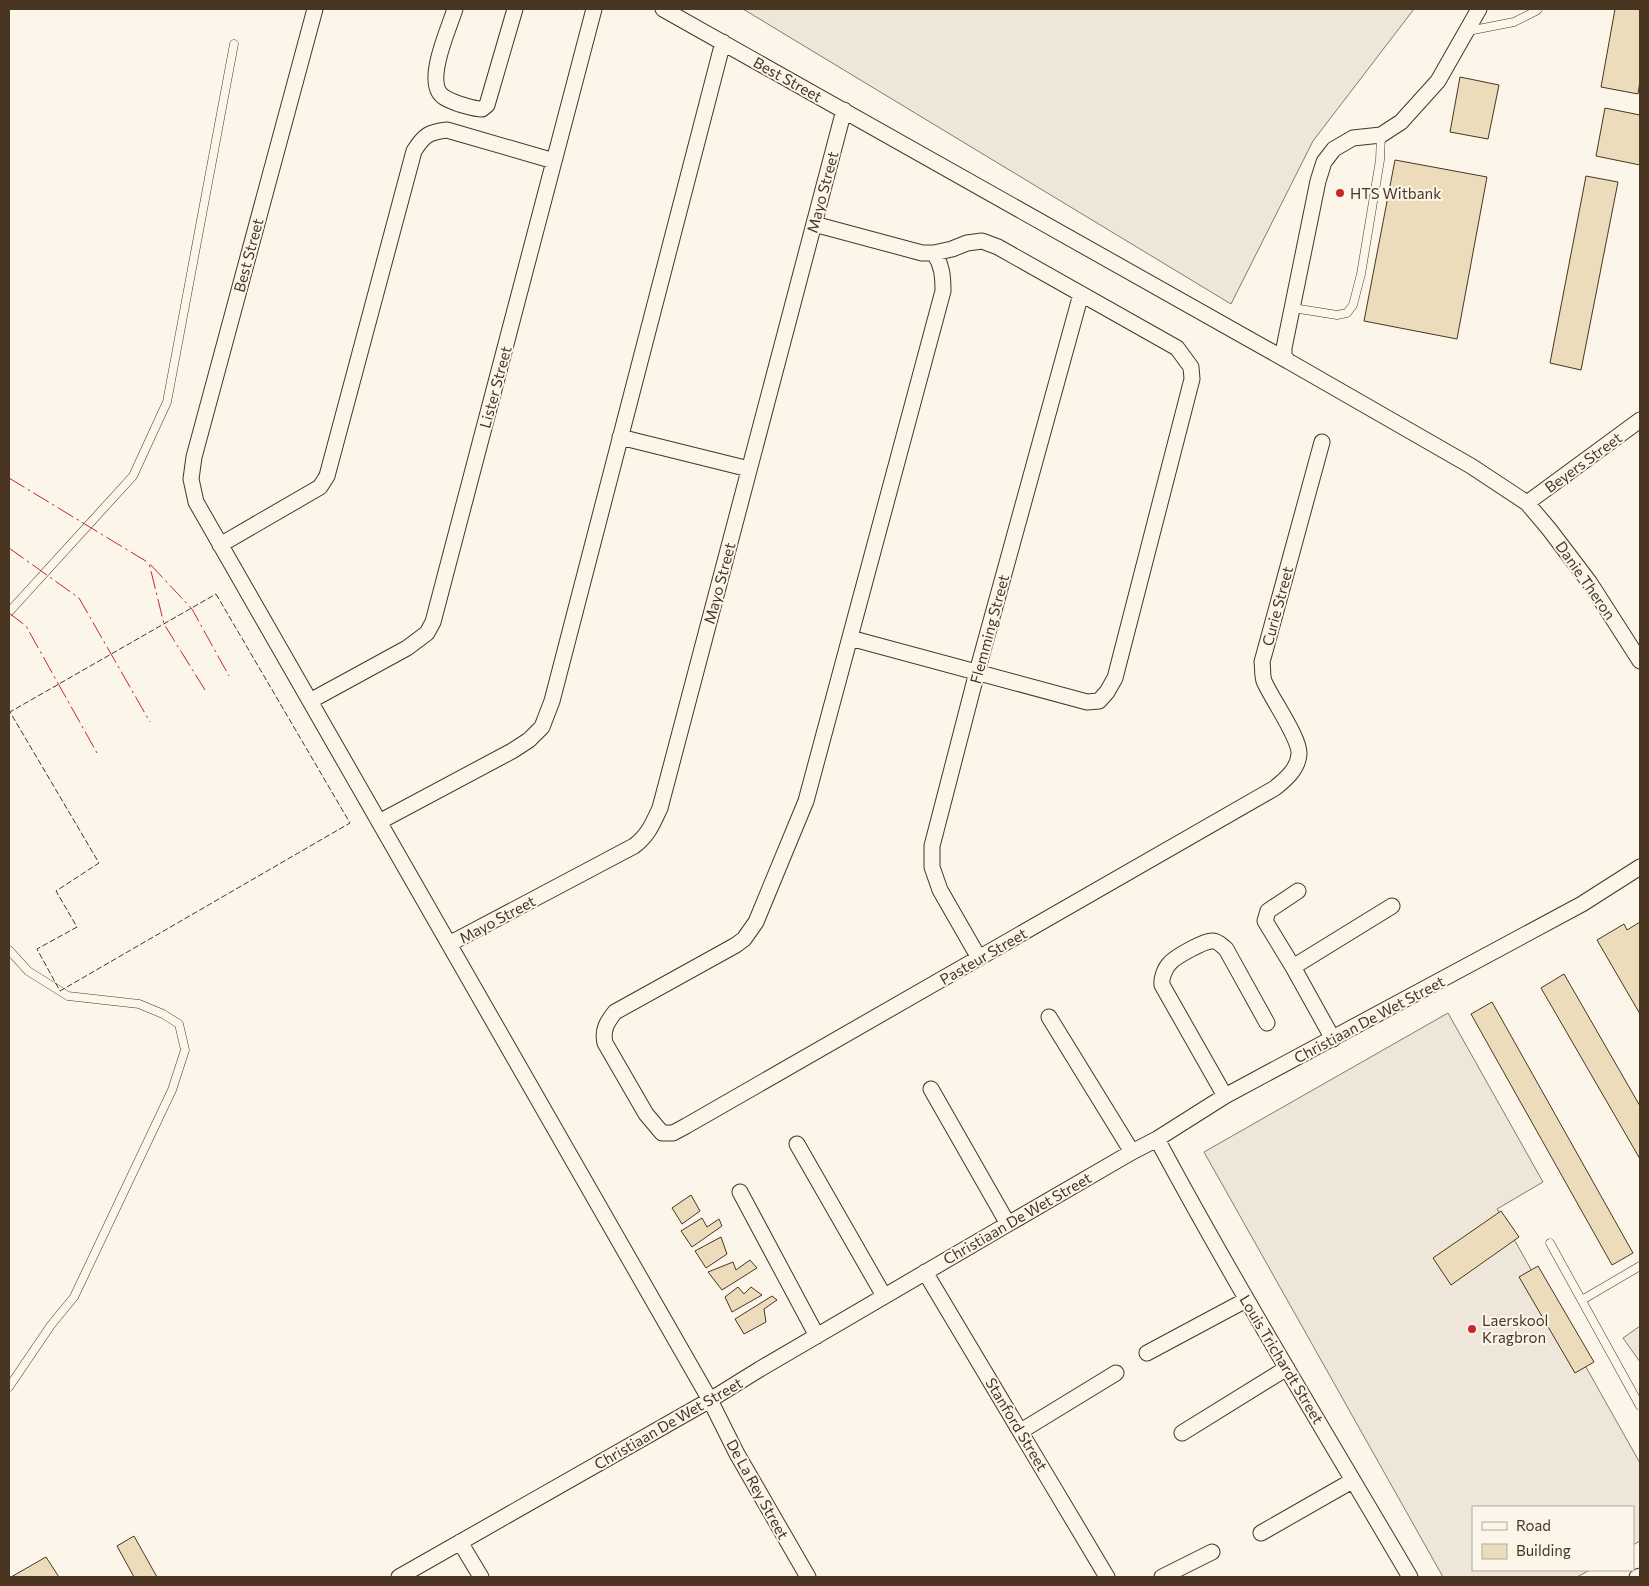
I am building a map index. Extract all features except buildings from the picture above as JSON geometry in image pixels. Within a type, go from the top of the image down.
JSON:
[{"type":"street","name":"Best Street","points":[[315,9],[194,457],[191,479],[196,502],[449,944]]},
{"type":"street","points":[[455,9],[437,66],[435,79],[439,92],[447,100],[476,109],[482,109],[487,105],[515,9]]},
{"type":"street","name":"Lister Street","points":[[310,701],[407,648],[427,632],[433,622],[594,9]]},
{"type":"street","name":"Best Street","points":[[663,9],[1288,362]]},
{"type":"street","points":[[1288,362],[1284,356],[1284,348],[1318,181],[1324,162],[1334,149],[1353,138],[1381,135],[1401,122],[1438,81],[1479,9]]},
{"type":"street","points":[[379,822],[512,751],[542,727],[552,701],[723,42]]},
{"type":"street","name":"Mayo Street","points":[[449,944],[634,846],[643,840],[652,826],[660,808],[844,110]]},
{"type":"street","points":[[220,544],[320,487],[327,476],[414,151],[422,138],[434,131],[447,130],[554,161]]},
{"type":"street","points":[[814,224],[922,253],[934,253],[967,243],[982,241],[998,247],[1177,348],[1192,368],[1192,379],[1115,678],[1099,701],[1087,702],[850,638],[944,291],[940,262],[934,253]]},
{"type":"street","name":"Flemming Street","points":[[980,958],[940,890],[932,867],[932,846],[1081,294]]},
{"type":"street","name":"Danie Theron","points":[[1288,362],[1471,466],[1527,503],[1549,528],[1590,583],[1640,661]]},
{"type":"street","name":"Beyers Street","points":[[1527,503],[1640,420]]},
{"type":"street","points":[[620,437],[749,469]]},
{"type":"street","name":"Curie Street","points":[[1295,766],[1299,754],[1296,741],[1264,680],[1262,662],[1322,442]]},
{"type":"street","name":"Pasteur Street","points":[[850,638],[806,801],[756,922],[750,932],[736,945],[615,1012],[604,1028],[604,1042],[646,1114],[662,1133],[673,1133],[686,1126],[1275,788],[1289,776],[1295,766]]},
{"type":"street","name":"Christiaan De Wet Street","points":[[398,1577],[710,1400],[760,1368],[1157,1139],[1225,1096],[1582,904],[1640,867]]},
{"type":"street","points":[[1298,891],[1268,911],[1265,921],[1294,967],[1333,1039]]},
{"type":"street","points":[[1294,967],[1392,906]]},
{"type":"street","points":[[1225,1096],[1162,985],[1163,976],[1170,963],[1199,944],[1215,941],[1226,949],[1267,1023]]},
{"type":"street","name":"De La Rey Street","points":[[449,944],[710,1400],[737,1454],[808,1577]]},
{"type":"street","points":[[1049,1017],[1132,1152]]},
{"type":"street","points":[[931,1089],[1008,1224]]},
{"type":"street","name":"Louis Trichardt Street","points":[[1157,1139],[1246,1300],[1410,1577]]},
{"type":"street","points":[[797,1144],[884,1296]]},
{"type":"street","points":[[740,1192],[817,1336]]},
{"type":"street","name":"Stanford Street","points":[[925,1272],[1107,1577]]},
{"type":"street","points":[[1147,1353],[1246,1300]]},
{"type":"street","points":[[1182,1433],[1287,1368]]},
{"type":"street","points":[[1021,1432],[1116,1373]]},
{"type":"street","points":[[1261,1532],[1352,1481]]},
{"type":"street","points":[[460,1542],[481,1577]]},
{"type":"street","points":[[1162,1577],[1212,1552]]},
{"type":"lane","points":[[1466,31],[1514,22],[1538,9]]},
{"type":"lane","points":[[9,612],[133,476],[167,402],[234,44]]},
{"type":"lane","points":[[1293,308],[1337,315],[1346,313],[1353,306],[1361,274],[1380,160],[1381,135]]},
{"type":"lane","points":[[9,950],[28,971],[68,996],[139,1004],[163,1014],[179,1024],[185,1050],[172,1090],[74,1297],[51,1325],[9,1387]]},
{"type":"lane","points":[[1550,1243],[1640,1406]]},
{"type":"lane","points":[[1582,1300],[1640,1266]]},
{"type":"shaded area","points":[[743,9],[1414,9],[1313,141],[1231,304]]},
{"type":"shaded area","name":"Laerskool Kragbron","points":[[1448,1013],[1543,1182],[1497,1209],[1640,1463],[1640,1541],[1634,1544],[1634,1506],[1472,1506],[1472,1571],[1588,1571],[1577,1577],[1443,1577],[1204,1152]]},
{"type":"shaded area","points":[[1640,1326],[1640,1362],[1623,1338]]},
{"type":"fence","points":[[216,594],[350,823],[60,991],[37,949],[77,927],[56,891],[99,863],[10,712],[216,594]]},
{"type":"power","points":[[9,478],[149,563]]},
{"type":"power","points":[[9,548],[79,598],[150,722]]},
{"type":"power","points":[[205,690],[164,624],[149,563],[192,609],[229,676]]},
{"type":"power","points":[[9,613],[26,626],[97,753]]},
{"type":"place","name":"HTS Witbank","points":[[1340,193]]},
{"type":"place","name":"Laerskool Kragbron","points":[[1472,1329]]}]
